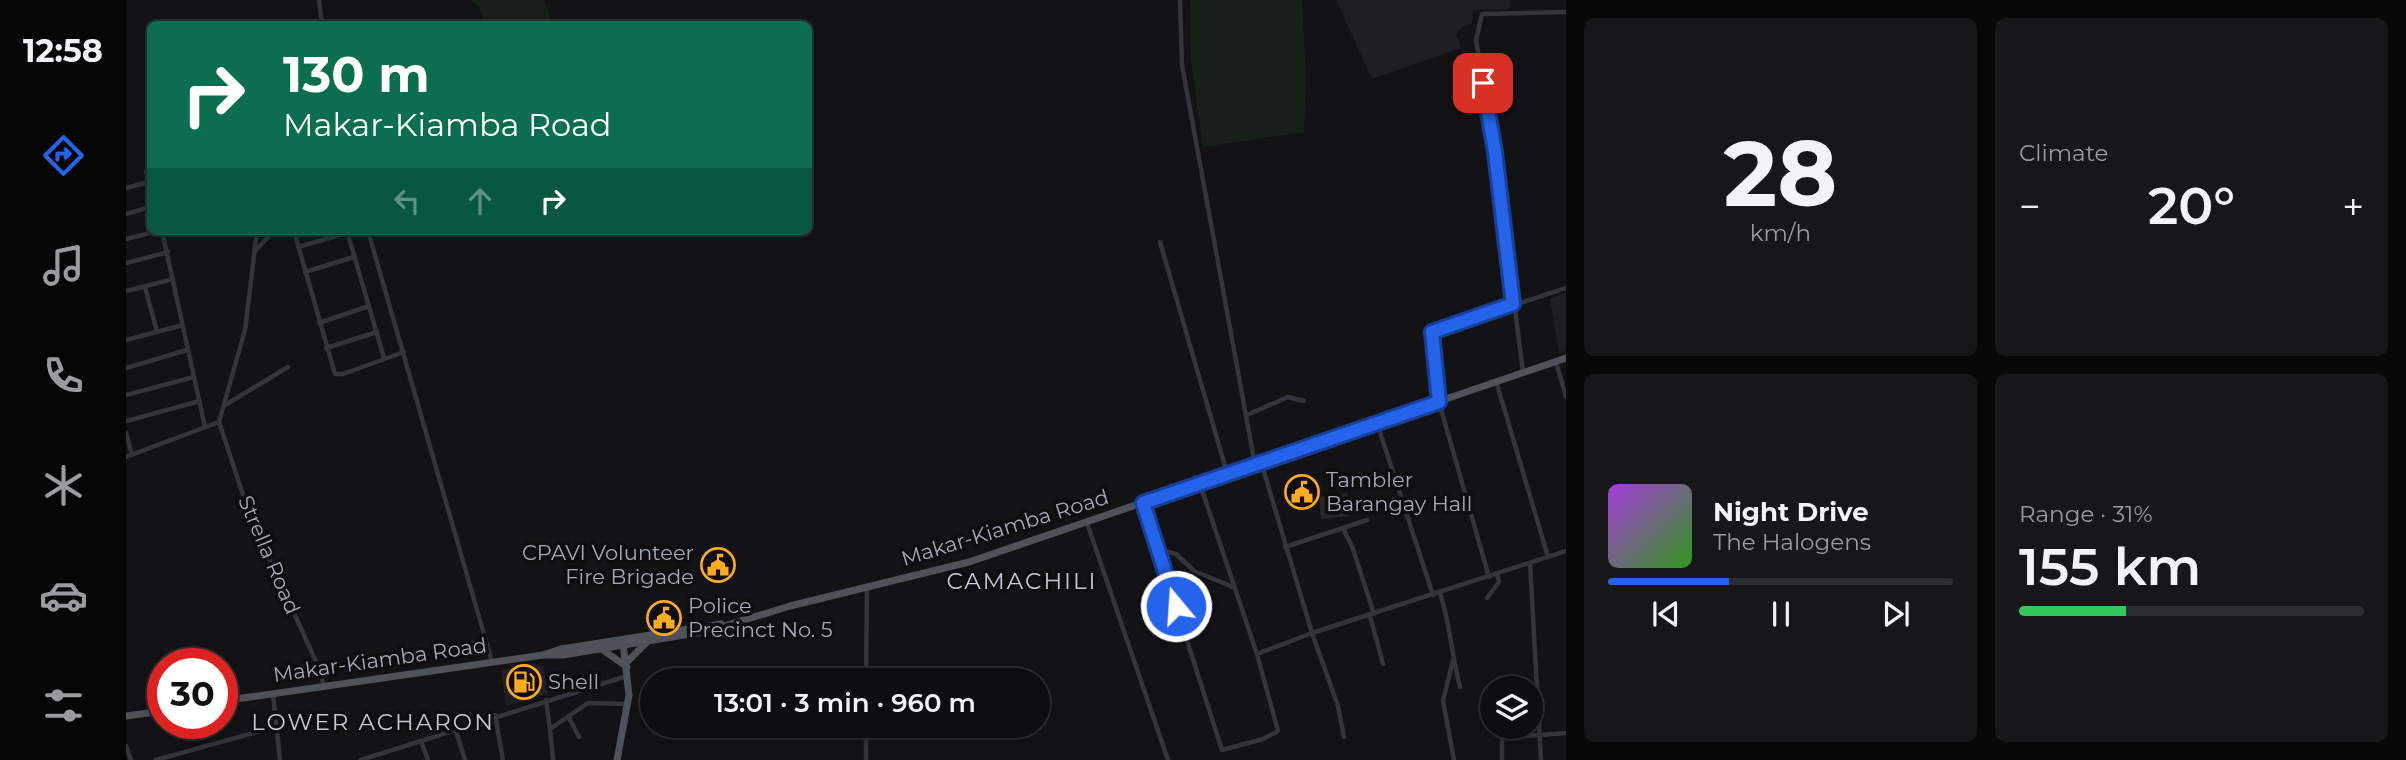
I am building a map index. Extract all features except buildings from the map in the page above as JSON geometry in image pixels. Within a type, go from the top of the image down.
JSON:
[{"type":"main road","name":"Makar-Kiamba Road","points":[[238,698],[623,643],[728,624],[969,562],[1566,359]]},
{"type":"main road","name":"Makar-Kiamba Road","points":[[543,654],[563,655],[623,643],[646,643],[708,631],[728,624]]},
{"type":"main road","points":[[617,760],[629,704],[623,643]]},
{"type":"main road","points":[[627,665],[646,643]]},
{"type":"main road","points":[[603,649],[627,665]]},
{"type":"main road","points":[[126,716],[147,713]]},
{"type":"street","points":[[319,0],[322,21]]},
{"type":"street","points":[[1180,0],[1182,65],[1247,415],[1258,463],[1338,706],[1344,737]]},
{"type":"street","points":[[1523,373],[1495,152],[1476,40],[1482,13],[1566,12]]},
{"type":"street","points":[[126,188],[147,184]]},
{"type":"street","points":[[126,214],[147,208]]},
{"type":"street","points":[[126,239],[147,234]]},
{"type":"street","points":[[162,235],[168,252],[205,427]]},
{"type":"street","points":[[126,433],[129,456],[219,422],[245,330],[257,235]]},
{"type":"street","points":[[255,252],[270,235]]},
{"type":"street","points":[[295,235],[326,348],[338,375],[404,352]]},
{"type":"street","points":[[298,247],[337,235]]},
{"type":"street","points":[[348,235],[384,358]]},
{"type":"street","points":[[369,235],[492,662]]},
{"type":"street","points":[[1160,242],[1227,473]]},
{"type":"street","points":[[126,263],[168,252]]},
{"type":"street","points":[[305,272],[354,257]]},
{"type":"street","points":[[126,291],[173,279]]},
{"type":"street","points":[[145,287],[157,332]]},
{"type":"street","points":[[1489,576],[1439,402],[1432,332],[1566,288]]},
{"type":"street","points":[[319,323],[369,306]]},
{"type":"street","points":[[126,340],[183,325]]},
{"type":"street","points":[[326,348],[377,332]]},
{"type":"street","points":[[126,368],[187,350]]},
{"type":"street","points":[[1556,362],[1566,397]]},
{"type":"street","points":[[225,406],[288,367]]},
{"type":"street","points":[[126,395],[194,377]]},
{"type":"street","points":[[1496,382],[1548,557]]},
{"type":"street","points":[[1247,415],[1288,397],[1304,401]]},
{"type":"street","points":[[126,421],[200,401]]},
{"type":"street","name":"Strella Road","points":[[219,422],[251,519],[319,668],[324,686]]},
{"type":"street","points":[[1377,423],[1433,595]]},
{"type":"street","points":[[1143,503],[1222,750],[1263,739],[1278,731],[1257,654],[1200,483]]},
{"type":"street","points":[[1285,547],[1367,520]]},
{"type":"street","points":[[1087,522],[1168,760]]},
{"type":"street","points":[[1343,528],[1353,549],[1383,664]]},
{"type":"street","points":[[1158,549],[1176,554],[1194,571],[1234,587]]},
{"type":"street","points":[[1257,654],[1312,632],[1566,551]]},
{"type":"street","points":[[1530,563],[1537,676]]},
{"type":"street","points":[[1487,598],[1499,582],[1497,573]]},
{"type":"street","points":[[866,668],[867,588]]},
{"type":"street","points":[[1440,593],[1450,626],[1453,660],[1461,687]]},
{"type":"street","points":[[1453,660],[1443,701],[1454,760]]},
{"type":"street","points":[[361,760],[495,715],[628,676]]},
{"type":"street","points":[[272,693],[280,760]]},
{"type":"street","points":[[546,700],[553,760]]},
{"type":"street","points":[[550,729],[594,702],[629,704]]},
{"type":"street","points":[[495,715],[503,760]]},
{"type":"street","points":[[568,716],[579,737]]},
{"type":"street","points":[[156,760],[275,727]]},
{"type":"street","points":[[456,728],[465,760]]},
{"type":"street","points":[[1543,735],[1566,733]]},
{"type":"street","points":[[866,738],[866,760]]},
{"type":"street","points":[[1502,739],[1502,760]]},
{"type":"street","points":[[1540,739],[1541,760]]},
{"type":"street","points":[[421,741],[428,760]]},
{"type":"street","points":[[126,746],[131,760]]},
{"type":"street","points":[[389,751],[392,760]]},
{"type":"shaded area","points":[[471,0],[544,0],[552,21],[484,21],[478,6]]},
{"type":"shaded area","points":[[1190,0],[1302,0],[1306,77],[1304,132],[1203,147],[1191,60]]},
{"type":"shaded area","points":[[1336,0],[1510,0],[1509,9],[1473,10],[1472,24],[1464,26],[1456,34],[1461,48],[1372,79]]},
{"type":"shaded area","points":[[1566,293],[1566,351],[1559,353],[1550,298]]},
{"type":"shaded area","name":"Shell","points":[[543,665],[548,694],[506,706],[501,670]]},
{"type":"place","name":"Tambler Barangay Hall","points":[[1302,492]]},
{"type":"place","name":"CPAVI Volunteer Fire Brigade","points":[[718,565]]},
{"type":"place","name":"Police Precinct No. 5","points":[[664,618]]},
{"type":"place","name":"Shell","points":[[524,682]]},
{"type":"district","name":"CAMACHILI","points":[[1022,581]]},
{"type":"district","name":"LOWER ACHARON","points":[[373,722]]},
{"type":"route","points":[[1176,606],[1143,503],[1439,402],[1432,332],[1513,304],[1495,152],[1483,83]]}]
